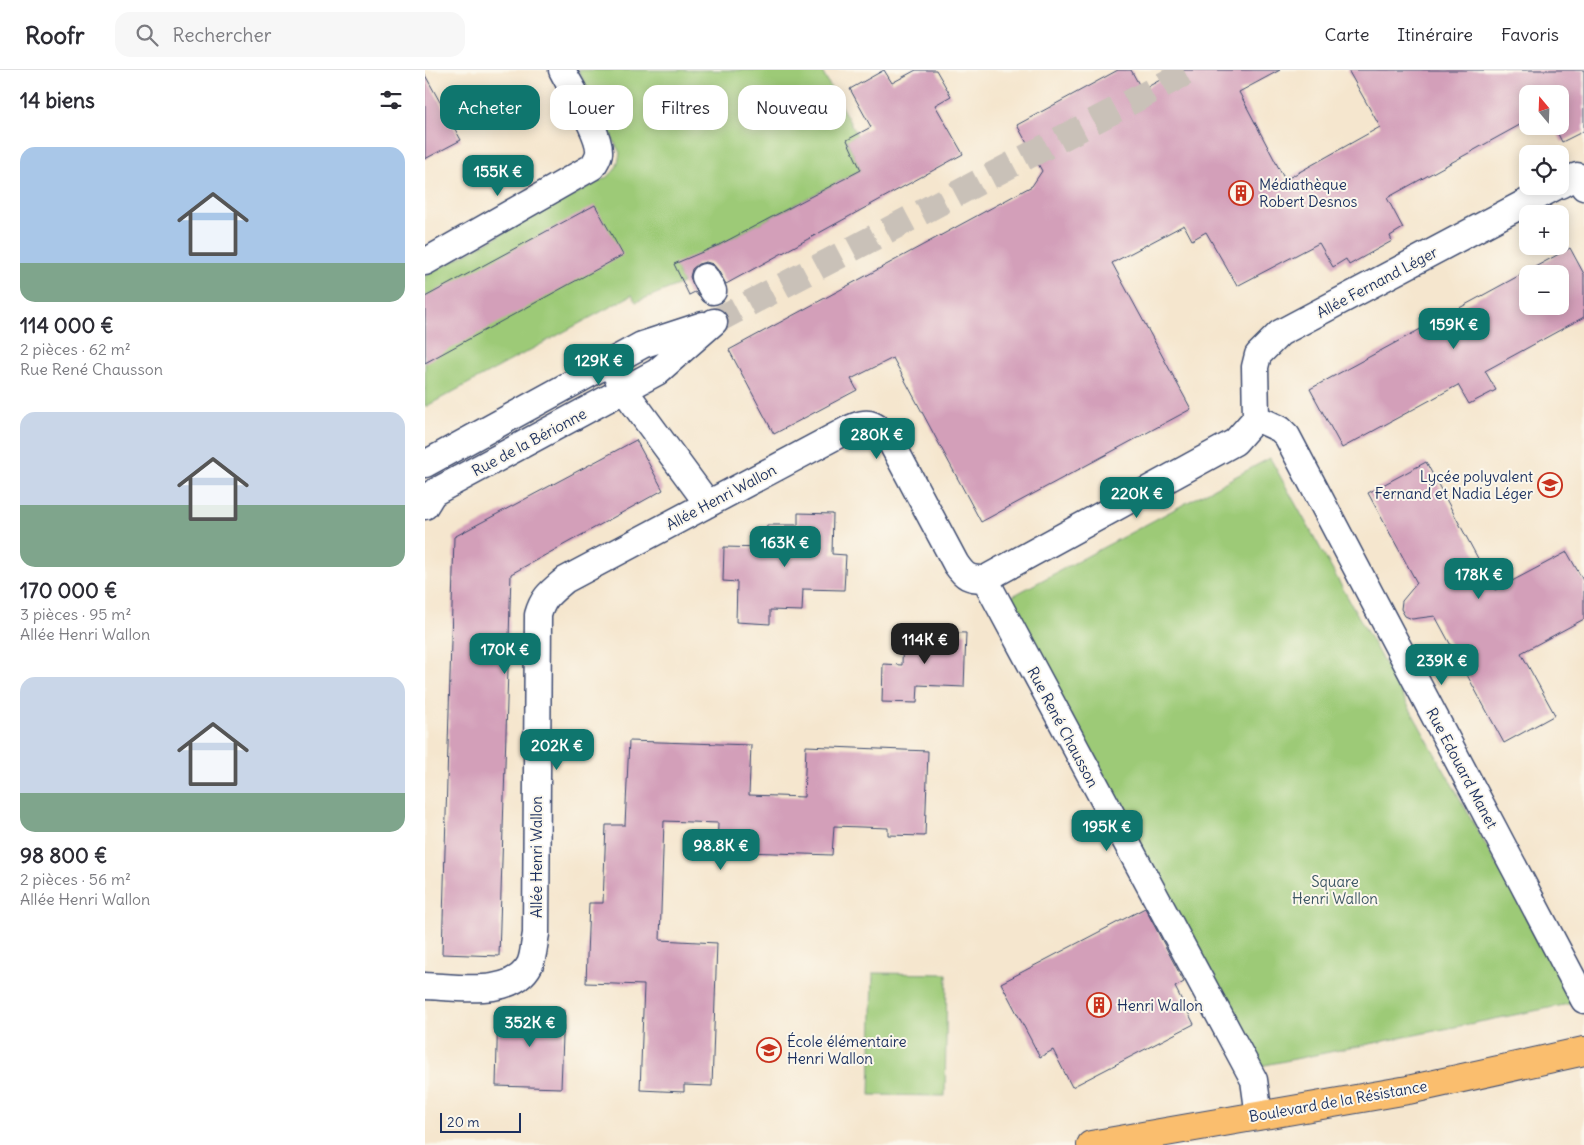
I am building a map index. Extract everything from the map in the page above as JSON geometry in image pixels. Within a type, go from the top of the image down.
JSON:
[{"type":"main road","name":"Boulevard de la Résistance","points":[[1091,1145],[1408,1090],[1584,1051]]},
{"type":"street","points":[[425,262],[592,167],[599,153],[598,144],[590,124],[562,70]]},
{"type":"street","name":"Allée Fernand Léger","points":[[1256,418],[1255,367],[1258,354],[1280,333],[1572,181]]},
{"type":"street","name":"Rue de la Bérionne","points":[[425,464],[642,345],[714,322],[657,372],[433,493],[425,506]]},
{"type":"street","points":[[610,362],[624,390],[708,504]]},
{"type":"street","points":[[985,579],[1235,442],[1256,418]]},
{"type":"street","name":"Rue Edouard Manet","points":[[1256,418],[1281,429],[1287,436],[1584,1000]]},
{"type":"street","name":"Allée Henri Wallon","points":[[425,986],[488,988],[502,986],[524,972],[532,959],[536,934],[538,615],[541,603],[549,593],[565,580],[847,430],[859,424],[870,423],[879,428],[892,444],[956,564],[964,575],[974,579],[985,579]]},
{"type":"street","name":"Rue René Chausson","points":[[985,579],[1254,1080],[1259,1116]]},
{"type":"green space","points":[[578,70],[821,70],[829,85],[738,85],[738,130],[846,130],[846,115],[857,135],[847,141],[861,170],[719,245],[675,265],[683,283],[636,302],[632,295],[425,407],[425,276],[605,178],[616,168],[620,153],[608,130],[633,130],[633,85],[586,85]]},
{"type":"green space","name":"Square Henri Wallon","points":[[1270,458],[1574,1003],[1255,1067],[1009,598]]},
{"type":"green space","points":[[873,973],[947,974],[945,1096],[870,1095]]},
{"type":"building","points":[[884,70],[892,83],[916,70],[936,70],[951,96],[935,105],[963,154],[726,284],[713,264],[706,262],[698,264],[692,269],[690,277],[699,297],[695,292],[689,295],[674,264],[719,245],[861,170],[847,140],[871,127],[850,89]]},
{"type":"building","points":[[1118,70],[1131,70],[1142,90],[1178,70],[1280,70],[1239,92],[1285,180],[1380,127],[1348,70],[1584,70],[1584,131],[1562,142],[1558,135],[1569,135],[1569,85],[1519,85],[1519,125],[1387,198],[1403,228],[1390,236],[1392,241],[1349,265],[1346,259],[1333,267],[1319,243],[1237,286],[1206,232],[1192,240],[1184,225],[1112,263],[1191,409],[981,522],[893,358],[851,379],[857,390],[774,434],[729,350],[1032,186],[1042,171],[1017,125]]},
{"type":"building","points":[[425,75],[440,102],[440,130],[455,130],[461,140],[425,159]]},
{"type":"building","points":[[595,205],[623,255],[425,363],[425,297]]},
{"type":"building","points":[[1570,248],[1584,274],[1584,317],[1485,371],[1496,390],[1469,404],[1458,385],[1342,448],[1310,389],[1519,276],[1519,315],[1569,315],[1569,265],[1539,265],[1557,255],[1569,255]]},
{"type":"building","points":[[636,440],[663,490],[511,574],[499,956],[442,954],[454,537]]},
{"type":"building","points":[[1426,462],[1495,590],[1567,552],[1584,582],[1584,619],[1521,653],[1555,715],[1504,743],[1435,616],[1412,619],[1405,616],[1401,609],[1402,601],[1417,583],[1368,493]]},
{"type":"building","points":[[798,513],[833,514],[832,554],[846,555],[844,590],[803,589],[802,611],[770,610],[770,624],[736,622],[737,582],[723,581],[724,547],[766,548],[767,525],[798,525]]},
{"type":"building","points":[[903,631],[966,633],[964,687],[918,685],[917,703],[882,702],[883,664],[902,665]]},
{"type":"building","points":[[629,741],[751,745],[749,795],[804,797],[806,746],[928,751],[925,836],[888,835],[888,828],[834,826],[832,855],[717,851],[718,823],[664,821],[660,940],[717,943],[712,1086],[684,1085],[684,1092],[640,1090],[644,985],[586,983],[589,903],[603,903],[606,825],[625,825]]},
{"type":"building","name":"Henri Wallon","points":[[1145,908],[1184,982],[1175,987],[1194,1024],[1072,1087],[1053,1050],[1040,1057],[1001,983]]},
{"type":"building","points":[[498,1007],[564,1010],[561,1088],[496,1086]]},
{"type":"tunnel","points":[[714,322],[1191,70]]},
{"type":"place","name":"Médiathèque Robert Desnos","points":[[1241,193]]},
{"type":"place","name":"Lycée polyvalent Fernand et Nadia Léger","points":[[1550,485]]},
{"type":"place","name":"Henri Wallon","points":[[1099,1005]]},
{"type":"place","name":"École élémentaire Henri Wallon","points":[[769,1050]]}]
